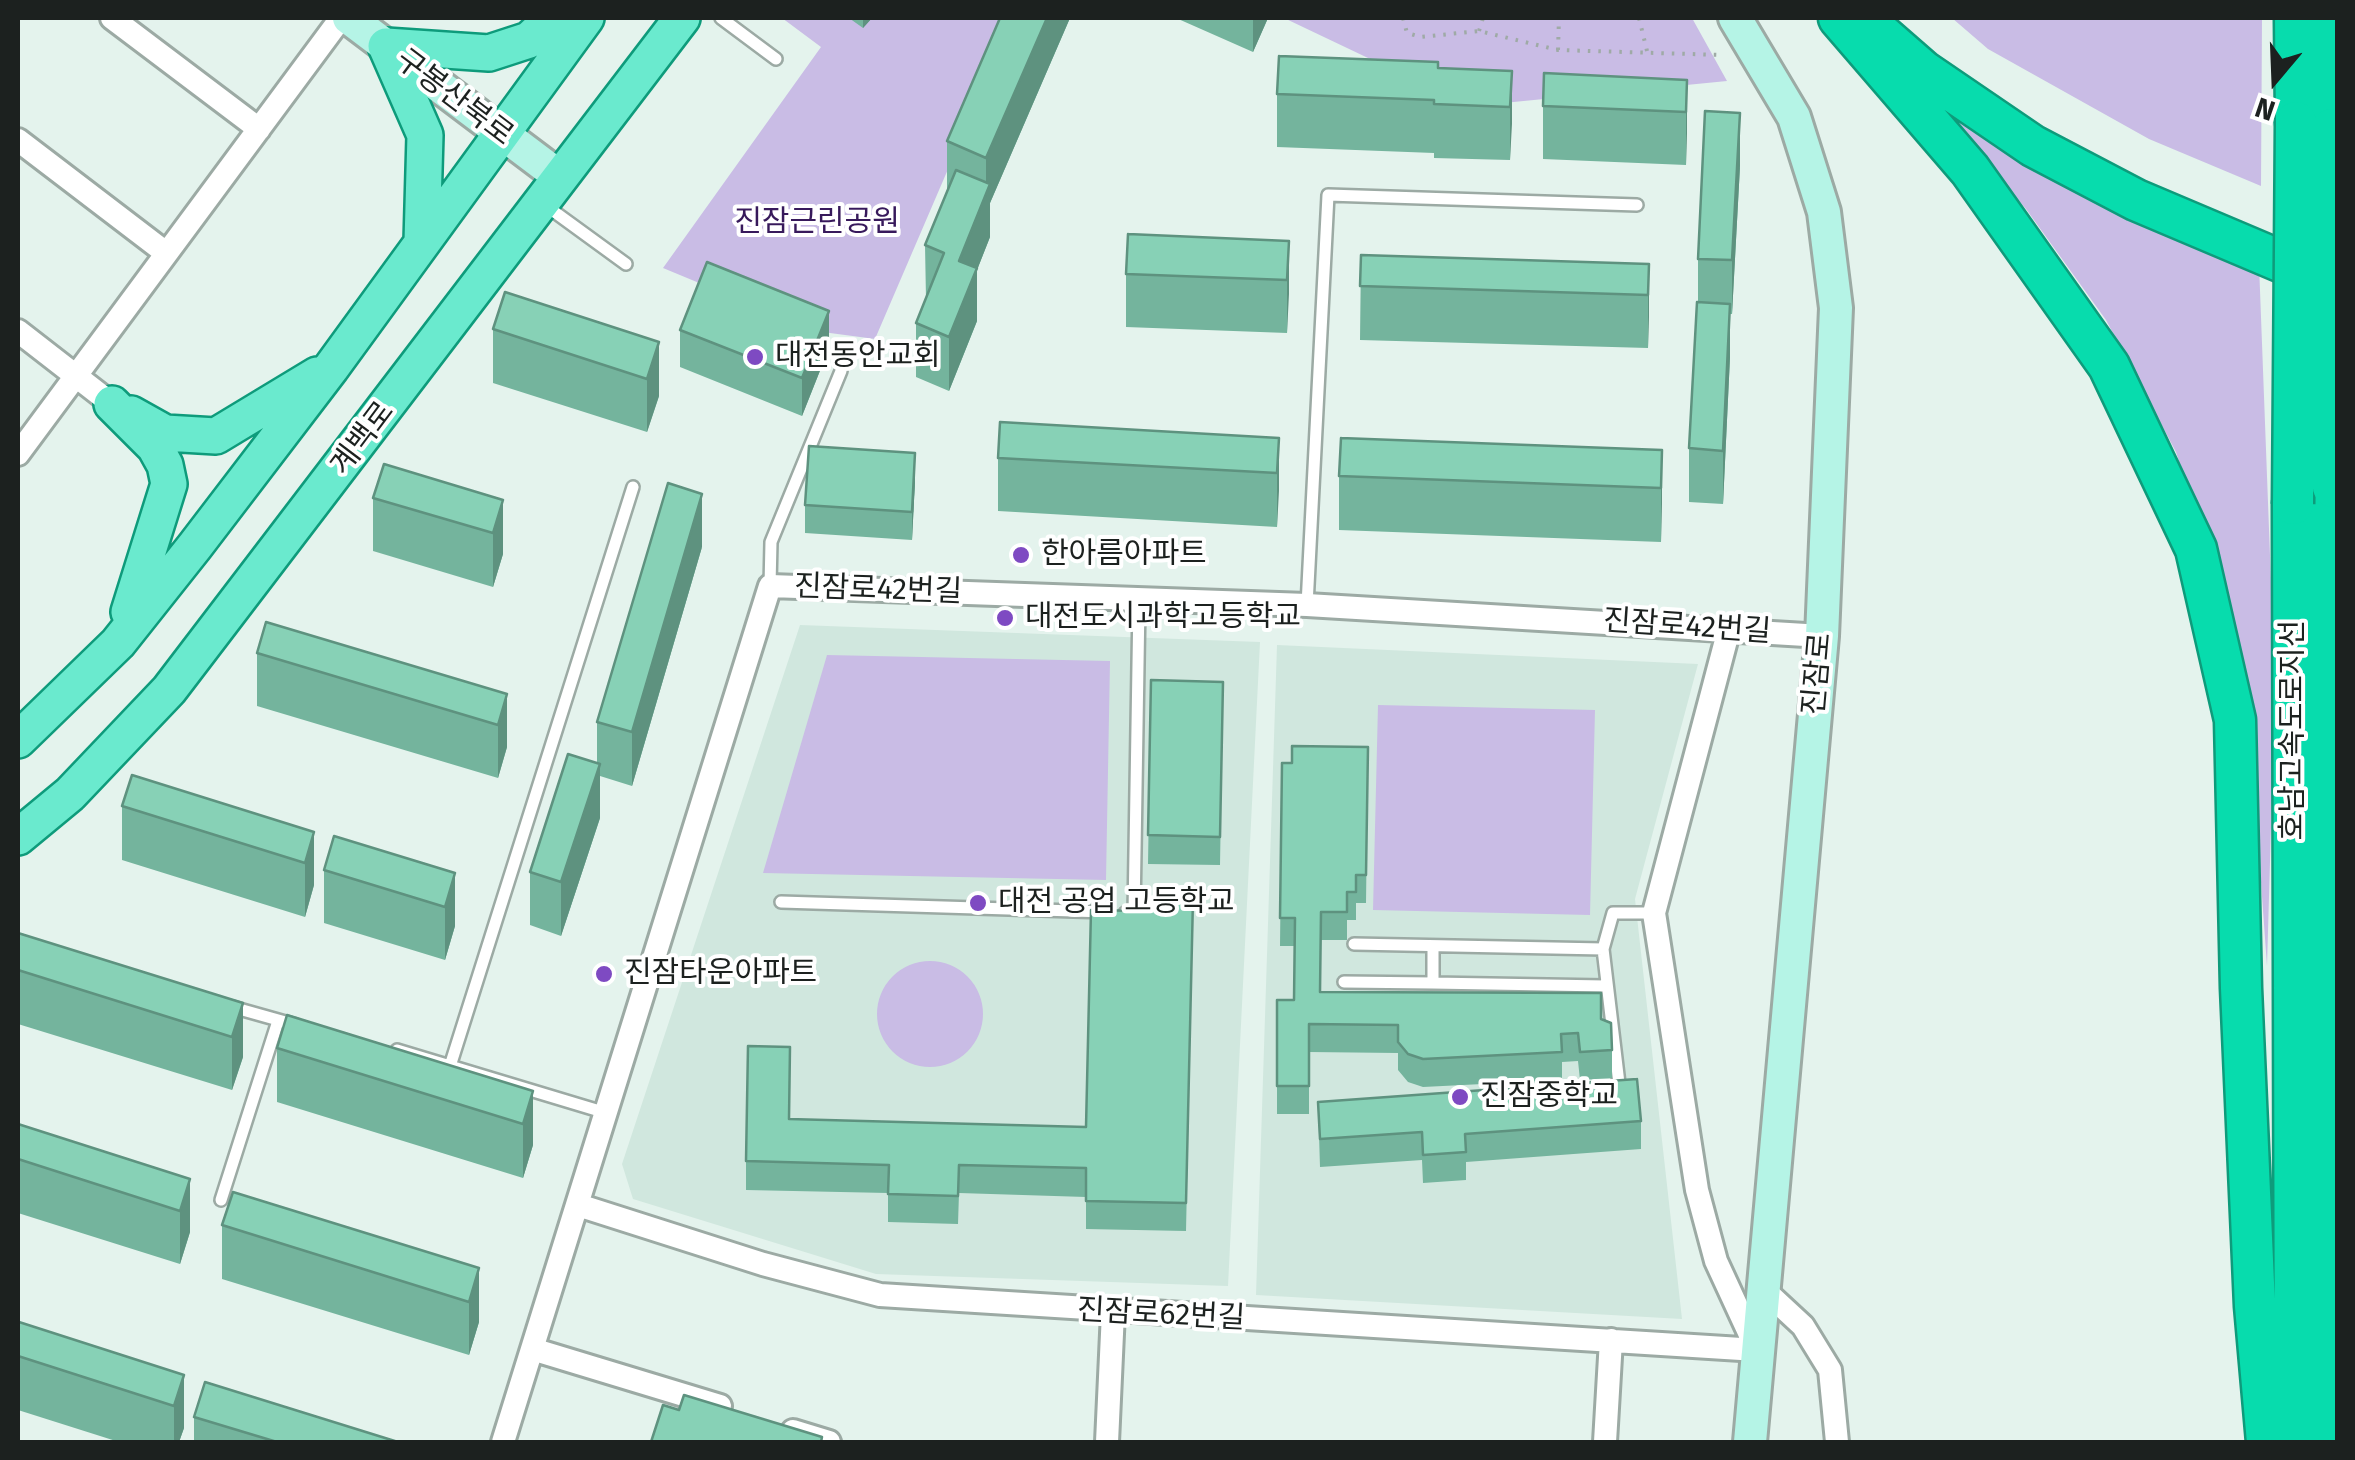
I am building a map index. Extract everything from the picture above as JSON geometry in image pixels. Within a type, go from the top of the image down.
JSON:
[{"type":"highway","points":[[1839,18],[1970,170],[2109,366],[2196,549],[2235,720],[2244,1067],[2267,1442]]},
{"type":"highway","points":[[1862,18],[1923,70],[2033,146],[2136,200],[2338,286]]},
{"type":"highway","points":[[1900,18],[2011,106],[2104,157],[2338,258]]},
{"type":"highway","name":"호남고속도로지선","points":[[2296,18],[2314,126],[2334,488],[2326,707],[2327,1442]]},
{"type":"highway","name":"호남고속도로지선","points":[[2294,1442],[2293,504],[2314,126],[2331,18]]},
{"type":"highway","points":[[2326,707],[2338,761]]},
{"type":"main road","points":[[422,242],[425,135],[386,46],[489,53],[529,40],[553,18]]},
{"type":"main road","points":[[18,740],[118,643],[331,368],[586,18]]},
{"type":"main road","name":"계백로","points":[[18,837],[70,794],[169,690],[682,18]]},
{"type":"main road","points":[[112,404],[165,433],[216,436],[331,368]]},
{"type":"main road","points":[[112,404],[154,447],[166,465],[169,484],[149,559],[118,643]]},
{"type":"street","points":[[112,18],[259,129]]},
{"type":"street","points":[[18,454],[341,18]]},
{"type":"street","name":"구봉산북로","points":[[349,18],[501,134],[551,190]]},
{"type":"street","name":"진잠로","points":[[1735,18],[1794,117],[1824,212],[1836,324],[1822,636],[1750,1442]]},
{"type":"street","points":[[18,140],[166,253]]},
{"type":"street","points":[[18,331],[112,404]]},
{"type":"street","name":"진잠로42번길","points":[[503,1442],[770,586],[1307,605],[1822,636]]},
{"type":"street","name":"진잠로","points":[[1728,629],[1654,913],[1697,1190],[1716,1262],[1757,1350]]},
{"type":"street","name":"진잠로62번길","points":[[578,1205],[763,1264],[880,1295],[1757,1350]]},
{"type":"street","points":[[1762,1288],[1804,1326],[1830,1370],[1837,1442]]},
{"type":"street","points":[[1107,1442],[1113,1312]]},
{"type":"street","points":[[1605,1442],[1611,1340]]},
{"type":"street","points":[[532,1350],[667,1398],[735,1412]]},
{"type":"street","points":[[772,1424],[829,1442]]},
{"type":"lane","points":[[721,18],[776,59]]},
{"type":"lane","points":[[551,190],[626,264]]},
{"type":"lane","points":[[1307,605],[1328,196],[1637,205]]},
{"type":"lane","points":[[770,586],[770,542],[841,372]]},
{"type":"lane","points":[[452,1063],[633,487]]},
{"type":"lane","points":[[781,902],[1134,913],[1139,602]]},
{"type":"lane","points":[[1620,1092],[1603,949],[1613,912],[1654,913]]},
{"type":"lane","points":[[1354,944],[1603,949]]},
{"type":"lane","points":[[1433,946],[1433,983]]},
{"type":"lane","points":[[1344,982],[1605,986]]},
{"type":"lane","points":[[225,1005],[317,1030]]},
{"type":"lane","points":[[220,1200],[278,1021]]},
{"type":"lane","points":[[374,1044],[452,1063],[604,1112]]},
{"type":"path","points":[[1403,18],[1407,33],[1421,37],[1478,31],[1558,50],[1727,55]]},
{"type":"path","points":[[1478,31],[1483,18]]},
{"type":"path","points":[[1558,50],[1560,18]]},
{"type":"path","points":[[1639,18],[1648,55]]},
{"type":"shaded area","name":"대전 공업 고등학교","points":[[800,625],[1260,642],[1228,1286],[876,1274],[633,1199],[622,1164]]},
{"type":"shaded area","name":"진잠중학교","points":[[1277,645],[1698,664],[1635,899],[1682,1319],[1256,1295]]},
{"type":"green space","name":"진잠근린공원","points":[[782,18],[1013,18],[875,339],[815,331],[663,268],[821,47]]},
{"type":"green space","points":[[1284,18],[1692,18],[1727,81],[1483,105],[1450,97]]},
{"type":"green space","points":[[1952,18],[2262,18],[2261,186],[2149,139],[1988,49]]},
{"type":"green space","points":[[1920,87],[2259,264],[2275,688],[2267,966],[2250,729],[2228,618],[2176,452],[2106,320],[2026,209]]},
{"type":"green space","points":[[827,655],[1110,661],[1106,880],[763,873]]},
{"type":"green space","points":[[1378,705],[1595,710],[1590,915],[1373,910]]},
{"type":"green space","points":[[930,961],[950,965],[967,977],[979,994],[983,1014],[979,1034],[967,1051],[950,1063],[930,1067],[910,1063],[893,1051],[881,1034],[877,1014],[881,994],[893,977],[910,965]]},
{"type":"building","points":[[1000,18],[1047,18],[986,158],[947,141]]},
{"type":"building","points":[[1279,56],[1438,62],[1438,68],[1512,71],[1510,107],[1277,94]]},
{"type":"building","points":[[1544,73],[1687,80],[1686,112],[1543,106]]},
{"type":"building","points":[[1705,111],[1740,113],[1732,260],[1698,259]]},
{"type":"building","points":[[956,170],[990,184],[959,261],[977,268],[949,337],[916,323],[944,253],[925,245]]},
{"type":"building","points":[[1128,234],[1289,241],[1287,280],[1126,274]]},
{"type":"building","points":[[1361,255],[1649,264],[1648,295],[1360,286]]},
{"type":"building","points":[[707,262],[829,311],[802,378],[680,330]]},
{"type":"building","points":[[505,292],[659,342],[647,379],[493,329]]},
{"type":"building","points":[[1697,302],[1730,304],[1723,451],[1689,448]]},
{"type":"building","points":[[1000,422],[1279,438],[1277,473],[998,458]]},
{"type":"building","points":[[1341,438],[1662,450],[1661,488],[1339,476]]},
{"type":"building","points":[[809,446],[915,453],[912,512],[805,505]]},
{"type":"building","points":[[384,464],[503,500],[493,533],[373,498]]},
{"type":"building","points":[[668,483],[702,494],[632,732],[597,722]]},
{"type":"building","points":[[266,622],[507,694],[498,725],[257,653]]},
{"type":"building","points":[[1151,680],[1223,682],[1220,837],[1148,835]]},
{"type":"building","points":[[1292,746],[1368,747],[1366,875],[1356,875],[1356,892],[1347,892],[1347,912],[1321,912],[1320,992],[1601,993],[1601,1019],[1611,1023],[1612,1050],[1580,1052],[1578,1033],[1561,1034],[1562,1052],[1423,1059],[1408,1054],[1398,1042],[1398,1025],[1309,1024],[1309,1086],[1277,1086],[1277,1000],[1294,1000],[1295,918],[1280,918],[1282,763],[1292,763]]},
{"type":"building","points":[[568,754],[600,764],[561,882],[530,872]]},
{"type":"building","points":[[132,775],[314,832],[305,863],[122,806]]},
{"type":"building","points":[[334,836],[455,873],[445,907],[324,870]]},
{"type":"building","points":[[1140,897],[1193,899],[1186,1203],[1086,1201],[1086,1168],[959,1165],[958,1196],[888,1194],[889,1165],[746,1161],[748,1046],[790,1047],[789,1119],[1086,1127],[1091,910],[1139,911]]},
{"type":"building","points":[[18,933],[243,1003],[232,1037],[18,970]]},
{"type":"building","points":[[287,1015],[533,1091],[523,1124],[277,1048]]},
{"type":"building","points":[[1637,1079],[1641,1121],[1465,1134],[1466,1152],[1423,1155],[1422,1132],[1320,1139],[1318,1102]]},
{"type":"building","points":[[18,1124],[190,1179],[180,1211],[18,1159]]},
{"type":"building","points":[[233,1192],[479,1268],[469,1302],[222,1225]]},
{"type":"building","points":[[19,1322],[184,1375],[174,1406],[18,1356]]},
{"type":"building","points":[[205,1382],[398,1442],[277,1442],[194,1417]]},
{"type":"building","points":[[684,1395],[822,1437],[821,1442],[651,1442],[663,1405],[679,1410]]},
{"type":"place","name":"대전동안교회","points":[[755,357]]},
{"type":"place","name":"한아름아파트","points":[[1021,555]]},
{"type":"place","name":"대전도시과학고등학교","points":[[1005,618]]},
{"type":"place","name":"대전 공업 고등학교","points":[[978,903]]},
{"type":"place","name":"진잠타운아파트","points":[[604,974]]},
{"type":"place","name":"진잠중학교","points":[[1460,1097]]}]
